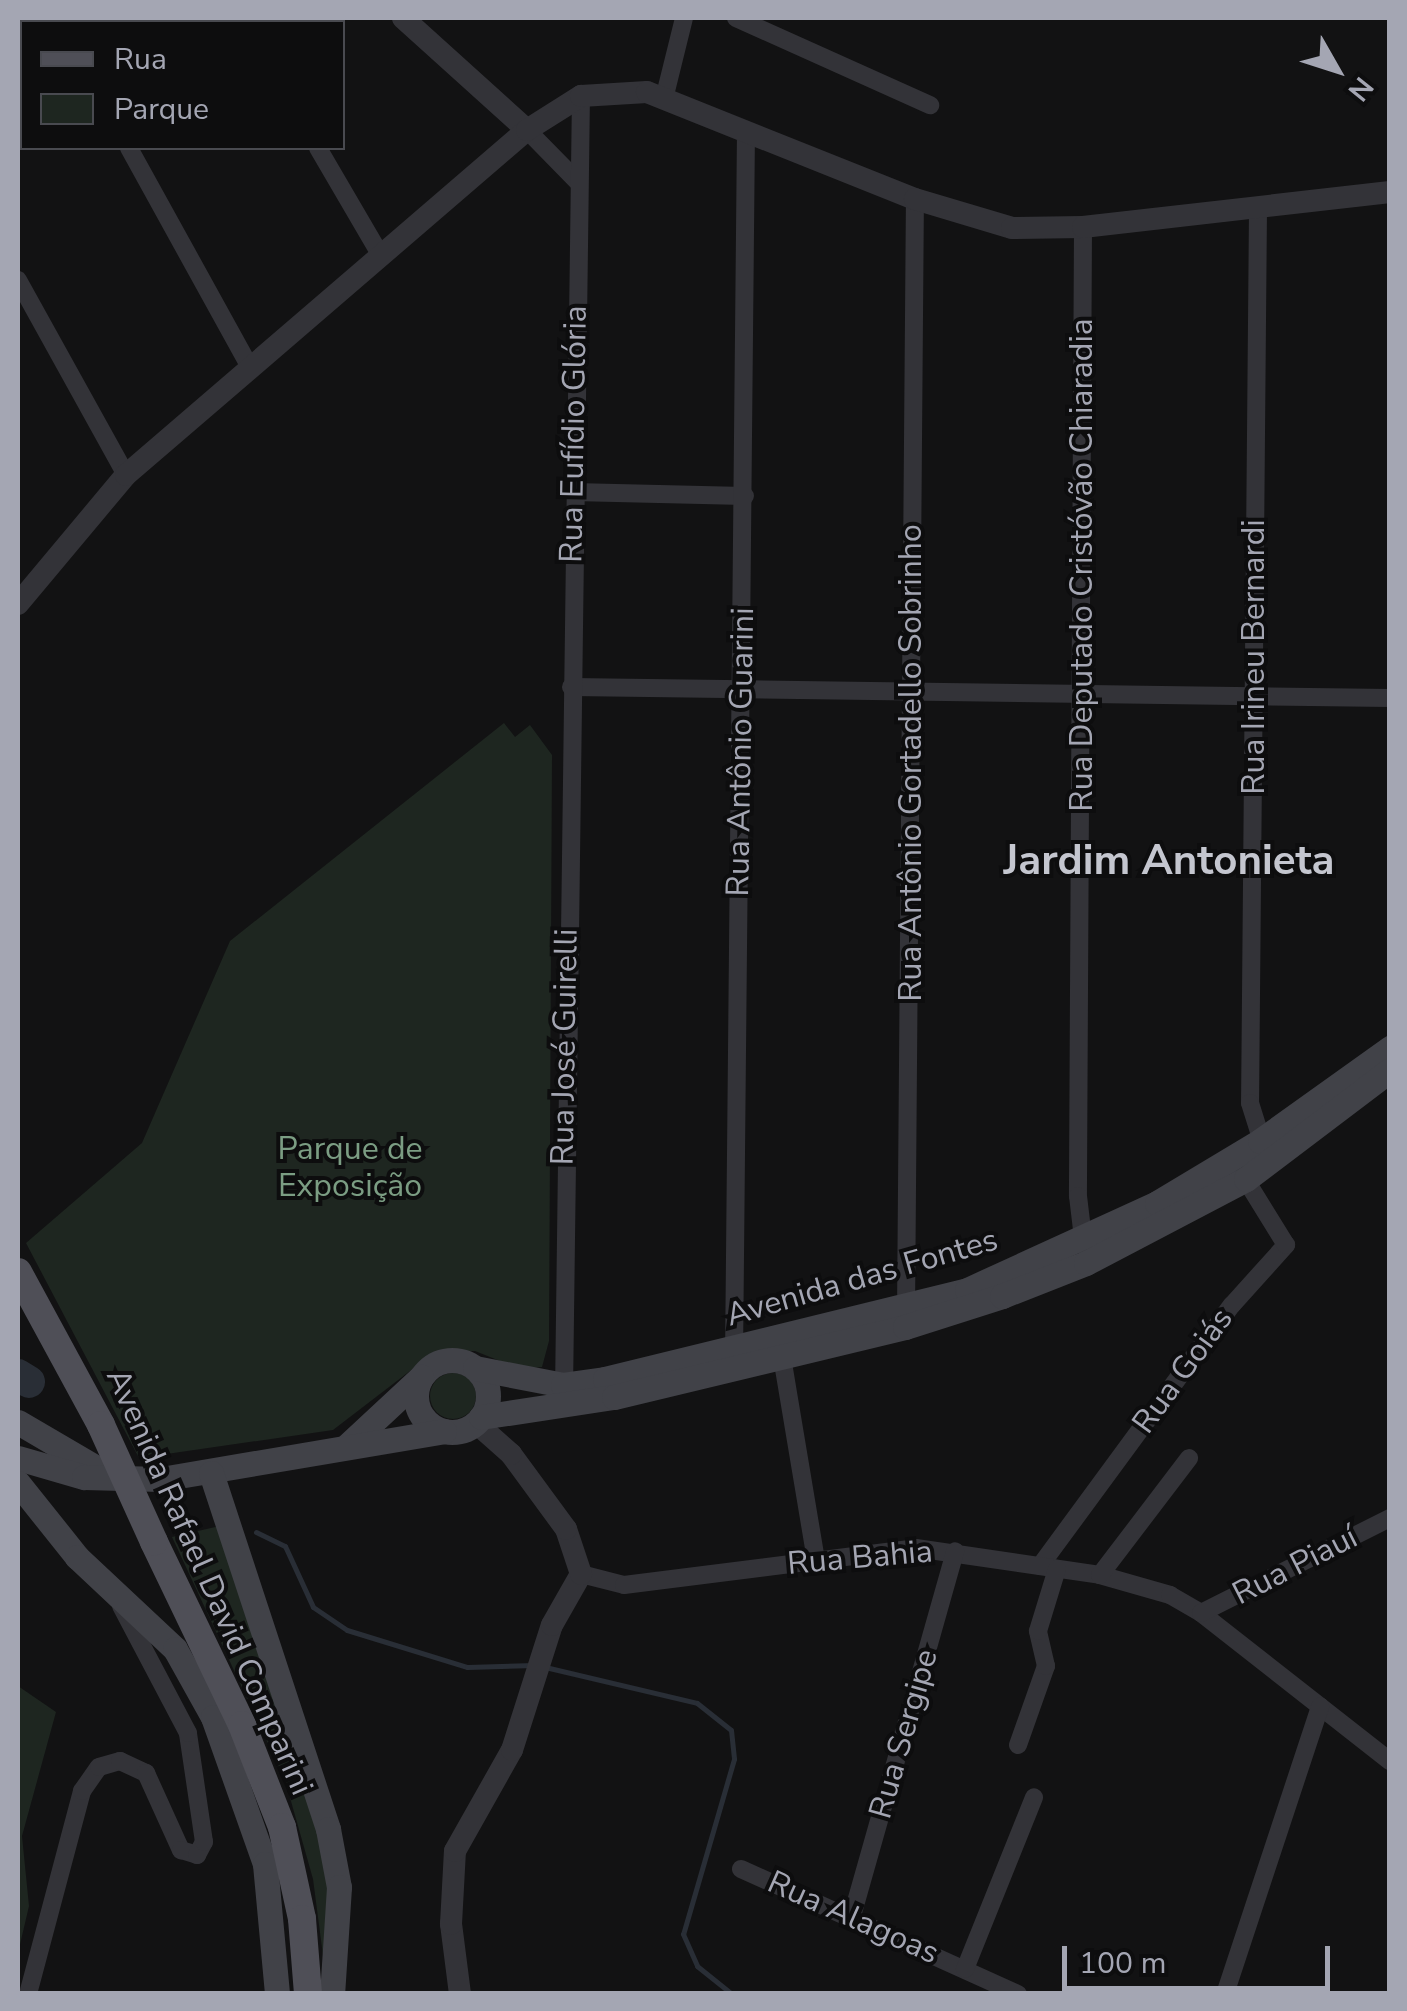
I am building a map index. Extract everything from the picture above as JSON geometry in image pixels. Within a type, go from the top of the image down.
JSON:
[{"type":"main road","name":"Avenida das Fontes","points":[[1265,1151],[1390,1048]]},
{"type":"main road","name":"Avenida das Fontes","points":[[734,1358],[782,1358],[1084,1252],[1239,1169],[1390,1070]]},
{"type":"main road","name":"Avenida Rafael David Comparini","points":[[18,1272],[101,1425],[282,1827],[302,1918],[308,1994]]},
{"type":"main road","name":"Avenida das Fontes","points":[[28,1461],[114,1478],[211,1473],[256,1466],[348,1445],[444,1431],[564,1396],[906,1316]]},
{"type":"main road","name":"Avenida das Fontes","points":[[348,1445],[426,1372],[444,1361],[564,1396]]},
{"type":"main road","points":[[475,1368],[487,1386],[478,1420]]},
{"type":"main road","points":[[426,1372],[416,1402],[426,1421],[444,1431]]},
{"type":"main road","points":[[18,1422],[48,1436],[114,1478]]},
{"type":"main road","points":[[28,1461],[48,1436]]},
{"type":"main road","points":[[211,1473],[328,1829],[339,1887],[332,1994]]},
{"type":"main road","points":[[18,1483],[114,1593],[176,1649],[232,1759],[268,1883],[277,1994]]},
{"type":"street","points":[[404,18],[578,182]]},
{"type":"street","points":[[664,99],[684,18]]},
{"type":"street","points":[[736,18],[930,105]]},
{"type":"street","points":[[18,604],[126,474],[527,130],[582,96],[622,89],[664,99],[988,225],[1083,226],[1390,192]]},
{"type":"street","name":"Rua Eufídio Glória","points":[[571,686],[582,96]]},
{"type":"street","name":"Rua Antônio Guarini","points":[[734,1358],[746,134]]},
{"type":"street","points":[[130,150],[249,366]]},
{"type":"street","points":[[319,150],[381,256]]},
{"type":"street","name":"Rua Antônio Gortadello Sobrinho","points":[[906,1316],[915,199]]},
{"type":"street","name":"Rua Irineu Bernardi","points":[[1258,209],[1250,1103],[1265,1151]]},
{"type":"street","name":"Rua Deputado Cristóvão Chiaradia","points":[[1083,226],[1078,1196],[1084,1252]]},
{"type":"street","points":[[18,280],[126,474]]},
{"type":"street","points":[[573,492],[745,496]]},
{"type":"street","points":[[571,686],[1390,698]]},
{"type":"street","name":"Rua José Guirelli","points":[[564,1396],[571,686]]},
{"type":"street","name":"Rua Goiás","points":[[1048,1567],[1232,1304],[1286,1245],[1239,1169]]},
{"type":"street","points":[[782,1358],[816,1560]]},
{"type":"street","points":[[460,1994],[451,1924],[455,1850],[519,1730],[552,1626],[581,1574],[566,1529],[511,1454],[478,1420]]},
{"type":"street","points":[[1100,1576],[1189,1458]]},
{"type":"street","name":"Rua Piauí","points":[[1200,1613],[1390,1518]]},
{"type":"street","name":"Rua Bahia","points":[[581,1574],[624,1585],[898,1549],[955,1551],[1100,1576],[1170,1596],[1200,1613],[1390,1761]]},
{"type":"street","name":"Rua Sergipe","points":[[852,1916],[955,1551]]},
{"type":"street","points":[[1018,1744],[1046,1666],[1038,1631],[1048,1567]]},
{"type":"street","points":[[28,1994],[82,1791],[99,1767],[120,1762],[146,1772],[181,1850],[197,1855],[204,1842],[180,1708],[114,1593]]},
{"type":"street","points":[[1224,1994],[1320,1706]]},
{"type":"street","points":[[965,1969],[1034,1797]]},
{"type":"street","name":"Rua Alagoas","points":[[742,1868],[1018,1994]]},
{"type":"green space","name":"Parque de Exposição","points":[[504,723],[515,737],[530,725],[552,755],[549,1341],[542,1367],[520,1369],[475,1351],[436,1351],[333,1430],[139,1458],[26,1243],[142,1143],[230,941]]},
{"type":"green space","points":[[453,1373],[469,1380],[476,1396],[469,1412],[453,1419],[437,1412],[430,1396],[437,1380]]},
{"type":"green space","points":[[224,1525],[330,1863],[327,1986],[313,1879],[285,1780],[172,1537]]},
{"type":"green space","points":[[18,1686],[56,1712],[22,1836],[29,1906],[18,1953]]},
{"type":"waterway","points":[[18,1375],[29,1382]]},
{"type":"waterway","points":[[256,1532],[285,1546],[313,1607],[347,1630],[467,1667],[534,1665]]},
{"type":"waterway","points":[[545,1667],[697,1703],[731,1730],[734,1759],[683,1934],[697,1966],[732,1994]]},
{"type":"district","name":"Jardim Antonieta","points":[[1169,861]]}]
